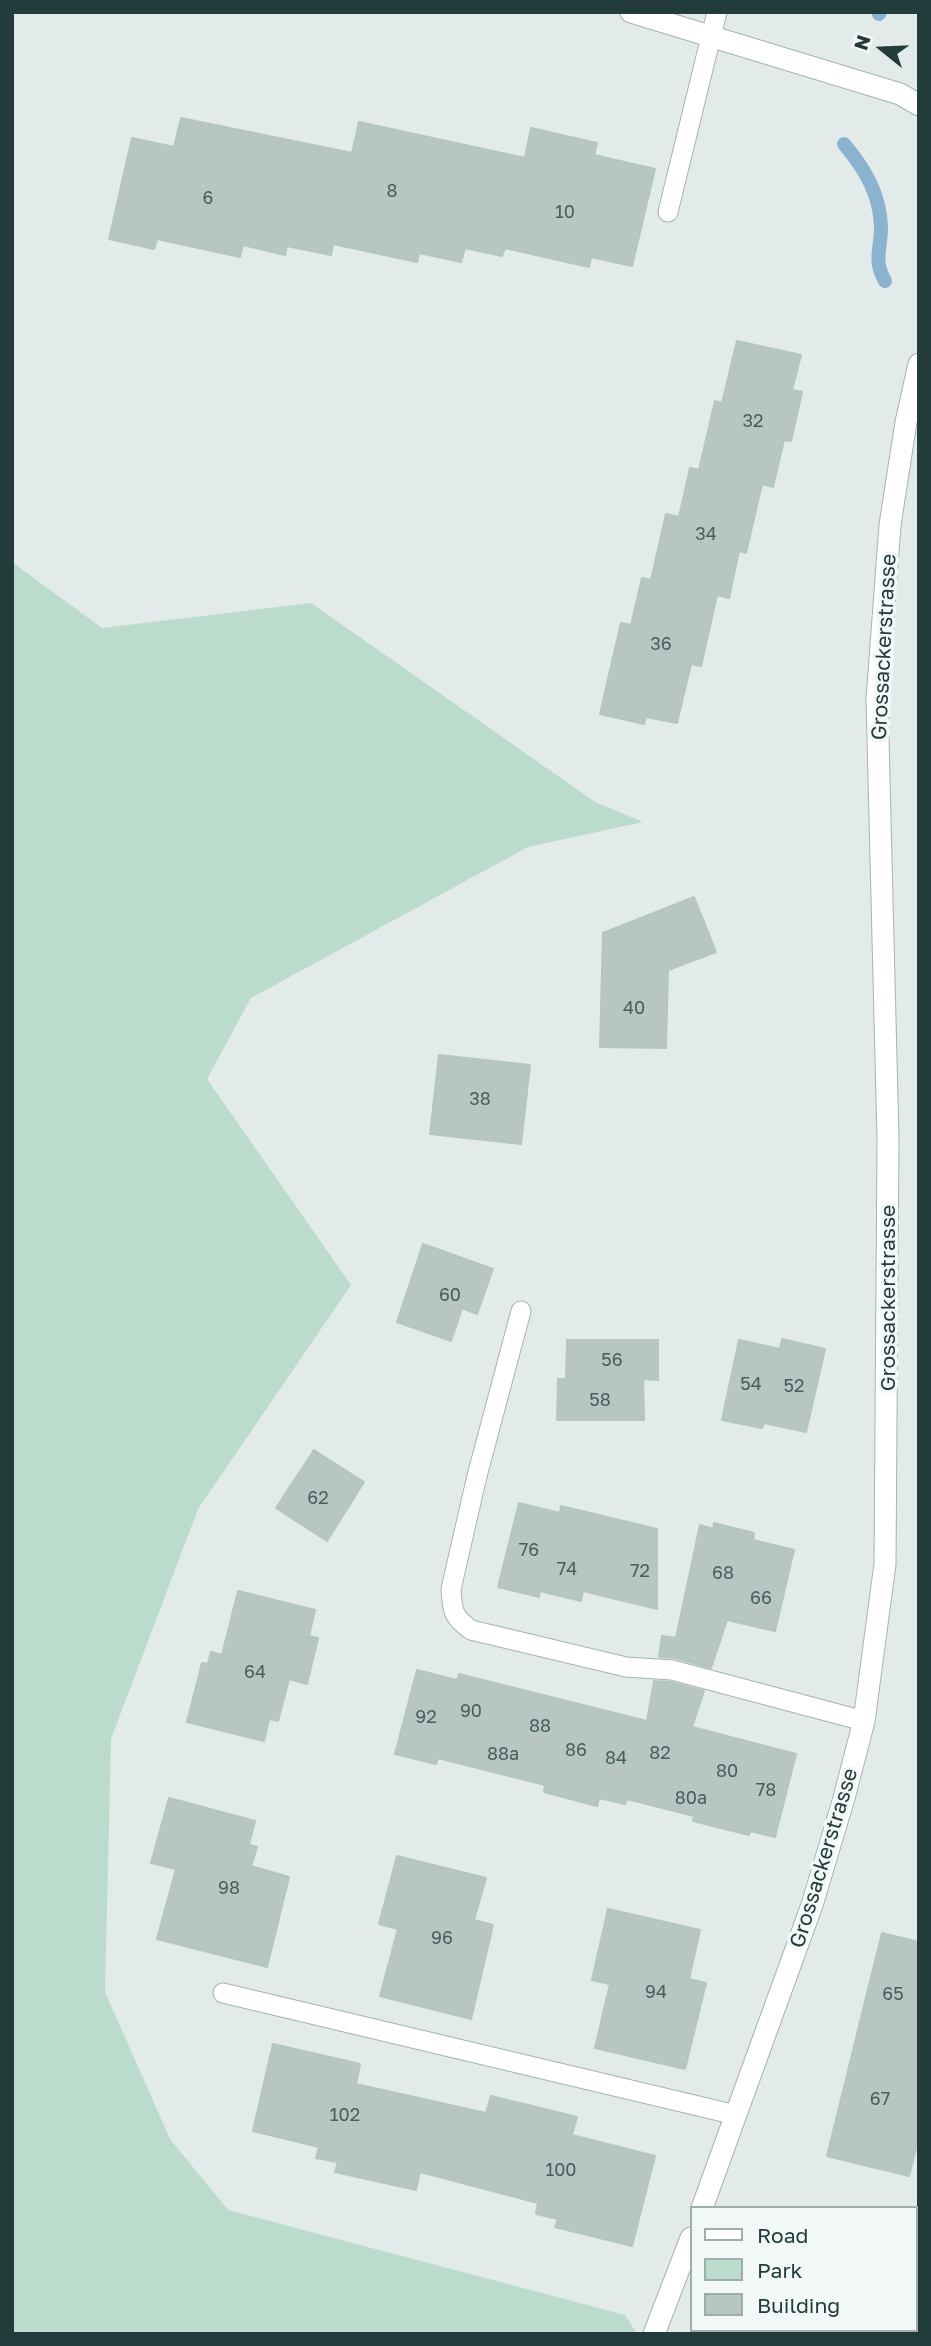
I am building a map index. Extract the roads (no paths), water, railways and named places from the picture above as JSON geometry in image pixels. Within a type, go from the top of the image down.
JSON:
[{"type":"street","points":[[631,12],[900,94],[919,105]]},
{"type":"street","name":"Grossackerstrasse","points":[[703,2206],[812,1905],[864,1721],[885,1564],[888,1139],[877,699],[890,525],[906,422],[919,364]]},
{"type":"street","points":[[654,2334],[690,2241]]},
{"type":"lane","points":[[668,212],[718,12]]},
{"type":"lane","points":[[521,1311],[477,1476],[451,1589],[456,1619],[471,1630],[626,1667],[672,1670],[864,1721]]},
{"type":"lane","points":[[223,1993],[736,2115]]},
{"type":"waterway","points":[[844,144],[865,173],[878,204],[881,227],[878,260],[885,281]]}]
